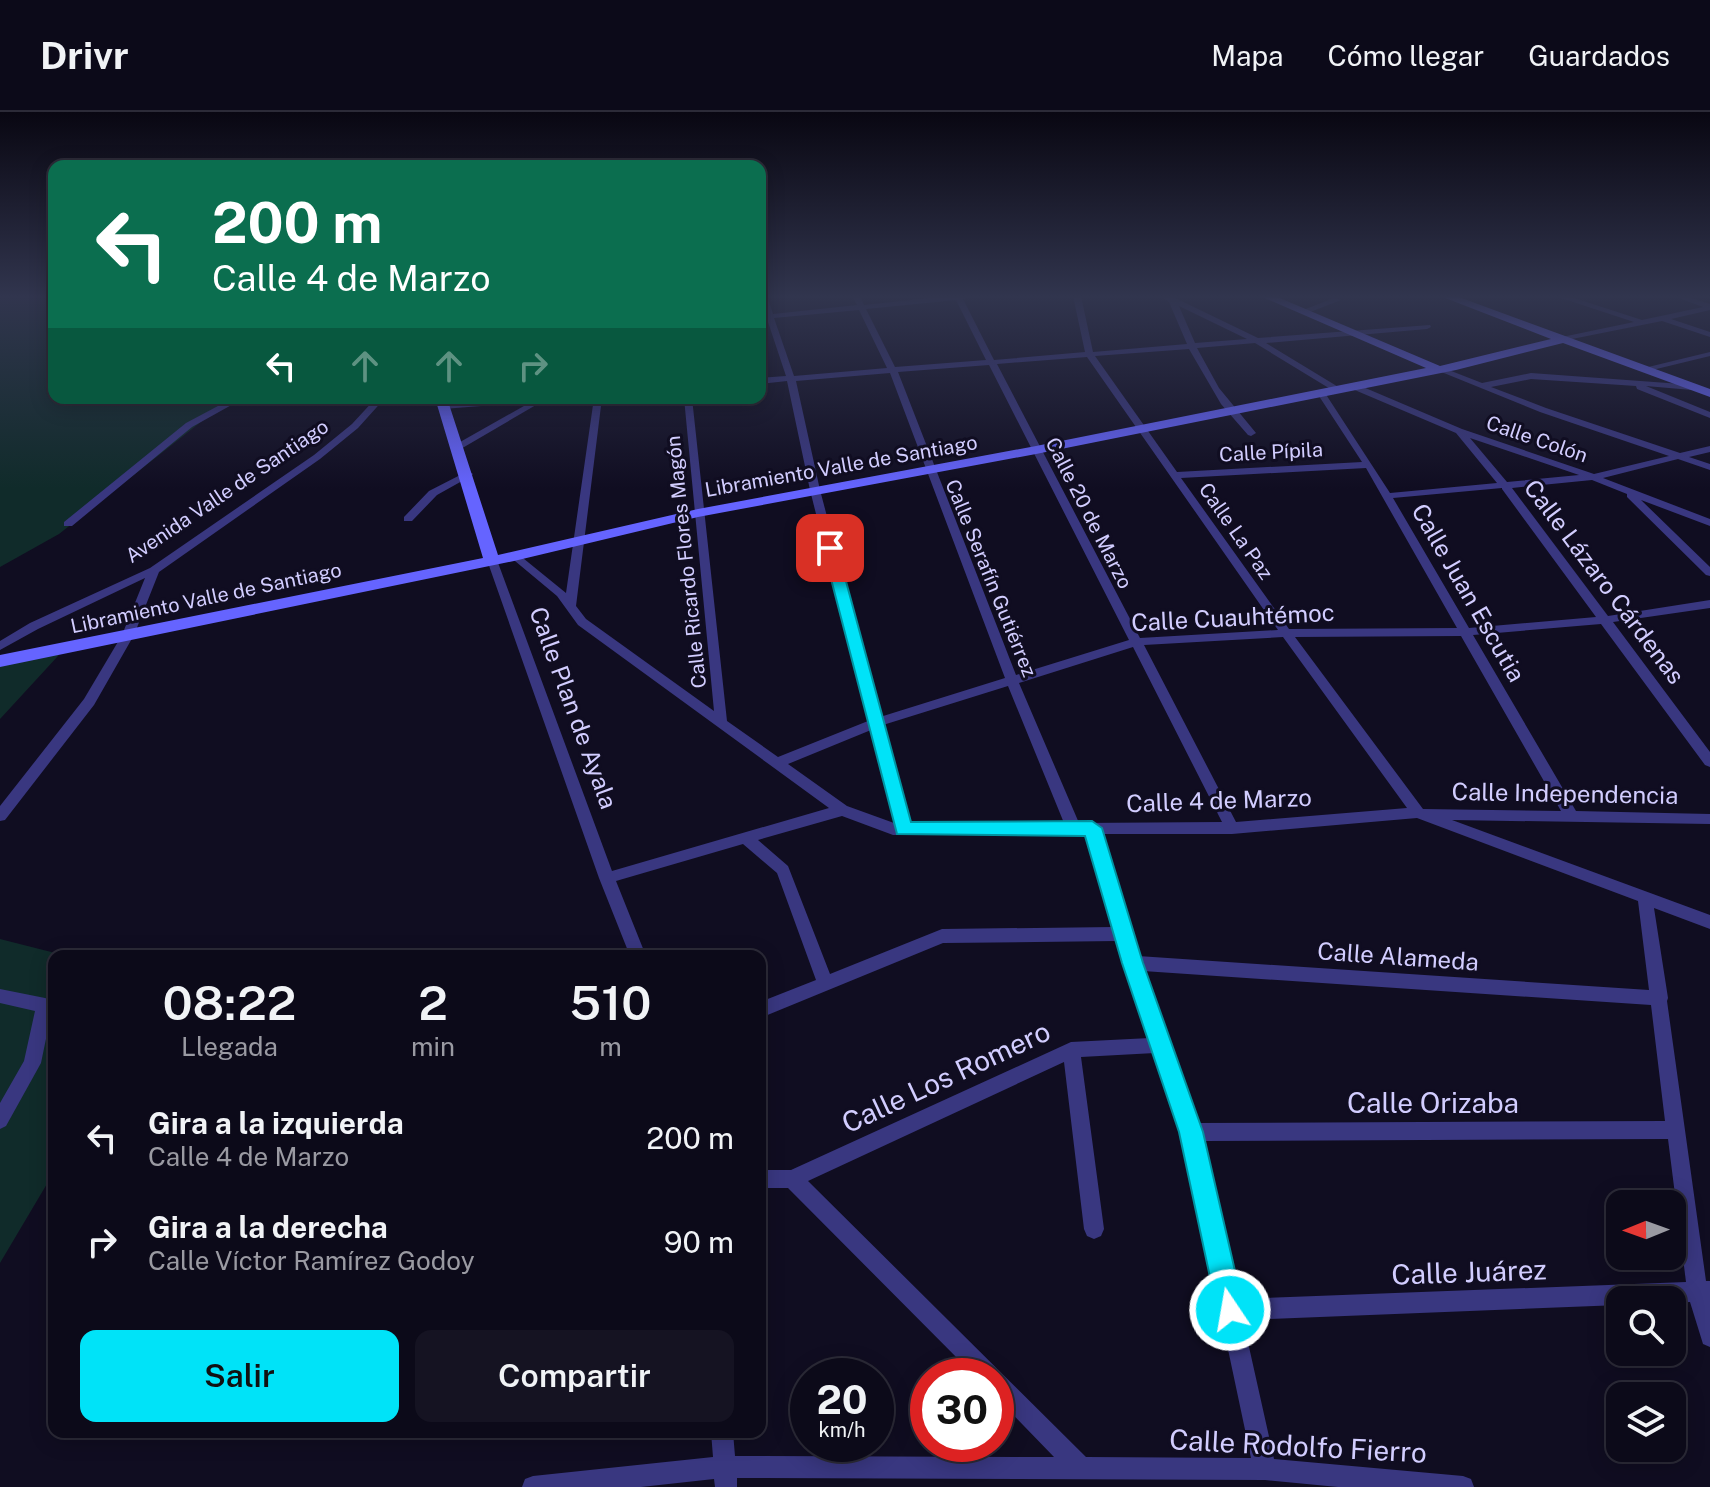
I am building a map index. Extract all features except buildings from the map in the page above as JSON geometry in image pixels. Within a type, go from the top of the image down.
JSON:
[{"type":"street","points":[[783,360],[791,379],[815,490],[903,829]]},
{"type":"street","name":"Calle Serafín Gutiérrez","points":[[888,360],[1012,680],[1083,828],[1124,934],[1191,1132],[1265,1469]]},
{"type":"street","name":"Calle 20 de Marzo","points":[[991,360],[1232,828]]},
{"type":"street","points":[[766,381],[1027,360]]},
{"type":"street","name":"Calle La Paz","points":[[1094,360],[1286,633],[1418,813]]},
{"type":"street","points":[[1199,360],[1229,411],[1251,433]]},
{"type":"street","points":[[1285,360],[1329,391]]},
{"type":"street","points":[[1417,360],[1481,386],[1710,467]]},
{"type":"street","name":"Libramiento Valle de Santiago","points":[[0,661],[514,556],[698,513],[1036,450],[1479,360]]},
{"type":"street","points":[[1621,360],[1710,393]]},
{"type":"street","points":[[1644,369],[1683,360]]},
{"type":"street","points":[[1481,386],[1531,376],[1692,387]]},
{"type":"street","points":[[1625,381],[1710,415]]},
{"type":"street","name":"Calle Colón","points":[[1353,386],[1459,431],[1593,477],[1710,523]]},
{"type":"street","name":"Calle Juan Escutia","points":[[1329,391],[1572,817]]},
{"type":"street","points":[[68,524],[189,425],[229,404]]},
{"type":"street","name":"Avenida Valle de Santiago","points":[[0,646],[34,626],[154,570],[317,457],[355,426],[375,404]]},
{"type":"street","points":[[408,519],[433,493],[468,474],[456,448],[443,404]]},
{"type":"street","points":[[456,448],[533,404]]},
{"type":"street","points":[[570,607],[597,404]]},
{"type":"street","name":"Calle Ricardo Flores Magón","points":[[689,404],[721,721]]},
{"type":"street","name":"Calle Lázaro Cárdenas","points":[[1459,431],[1506,487],[1710,762]]},
{"type":"street","points":[[1387,496],[1593,477],[1710,449]]},
{"type":"street","name":"Calle Pípila","points":[[1175,475],[1369,465]]},
{"type":"street","name":"Calle Plan de Ayala","points":[[468,474],[492,560],[636,950]]},
{"type":"street","points":[[1625,489],[1710,573]]},
{"type":"street","name":"Calle 4 de Marzo","points":[[514,556],[561,594],[600,636],[842,810],[893,829],[1232,828],[1418,813],[1710,922]]},
{"type":"street","points":[[0,816],[89,702],[128,635],[154,570]]},
{"type":"street","name":"Calle Cuauhtémoc","points":[[777,763],[875,723],[1136,642],[1286,633],[1465,632],[1604,620],[1710,604]]},
{"type":"street","points":[[607,878],[842,810]]},
{"type":"street","name":"Calle Independencia","points":[[1418,813],[1710,819]]},
{"type":"street","points":[[744,837],[783,870],[826,984]]},
{"type":"street","points":[[1645,899],[1676,1130],[1710,1337]]},
{"type":"street","points":[[766,1008],[942,936],[1124,934]]},
{"type":"street","name":"Calle Alameda","points":[[1132,963],[1660,998]]},
{"type":"street","points":[[0,996],[45,1005],[32,1063],[0,1120]]},
{"type":"street","name":"Calle Los Romero","points":[[766,1179],[792,1179],[1071,1050],[1161,1045]]},
{"type":"street","points":[[1071,1050],[1094,1229]]},
{"type":"street","name":"Calle Orizaba","points":[[1191,1132],[1676,1130]]},
{"type":"street","points":[[792,1179],[972,1358]]},
{"type":"street","name":"Calle Juárez","points":[[1230,1310],[1703,1291]]},
{"type":"street","points":[[1014,1400],[1081,1468]]},
{"type":"street","points":[[722,1438],[725,1477]]},
{"type":"street","name":"Calle Rodolfo Fierro","points":[[533,1487],[725,1477],[1081,1468],[1265,1469],[1463,1487]]},
{"type":"green space","points":[[0,360],[48,360],[48,404],[228,404],[216,410],[59,534],[0,567]]},
{"type":"green space","points":[[69,644],[0,719],[0,656]]},
{"type":"green space","points":[[0,939],[48,951],[48,1182],[0,1263]]},
{"type":"route","points":[[830,548],[903,829],[1092,828],[1132,963],[1191,1132],[1230,1310]]}]
